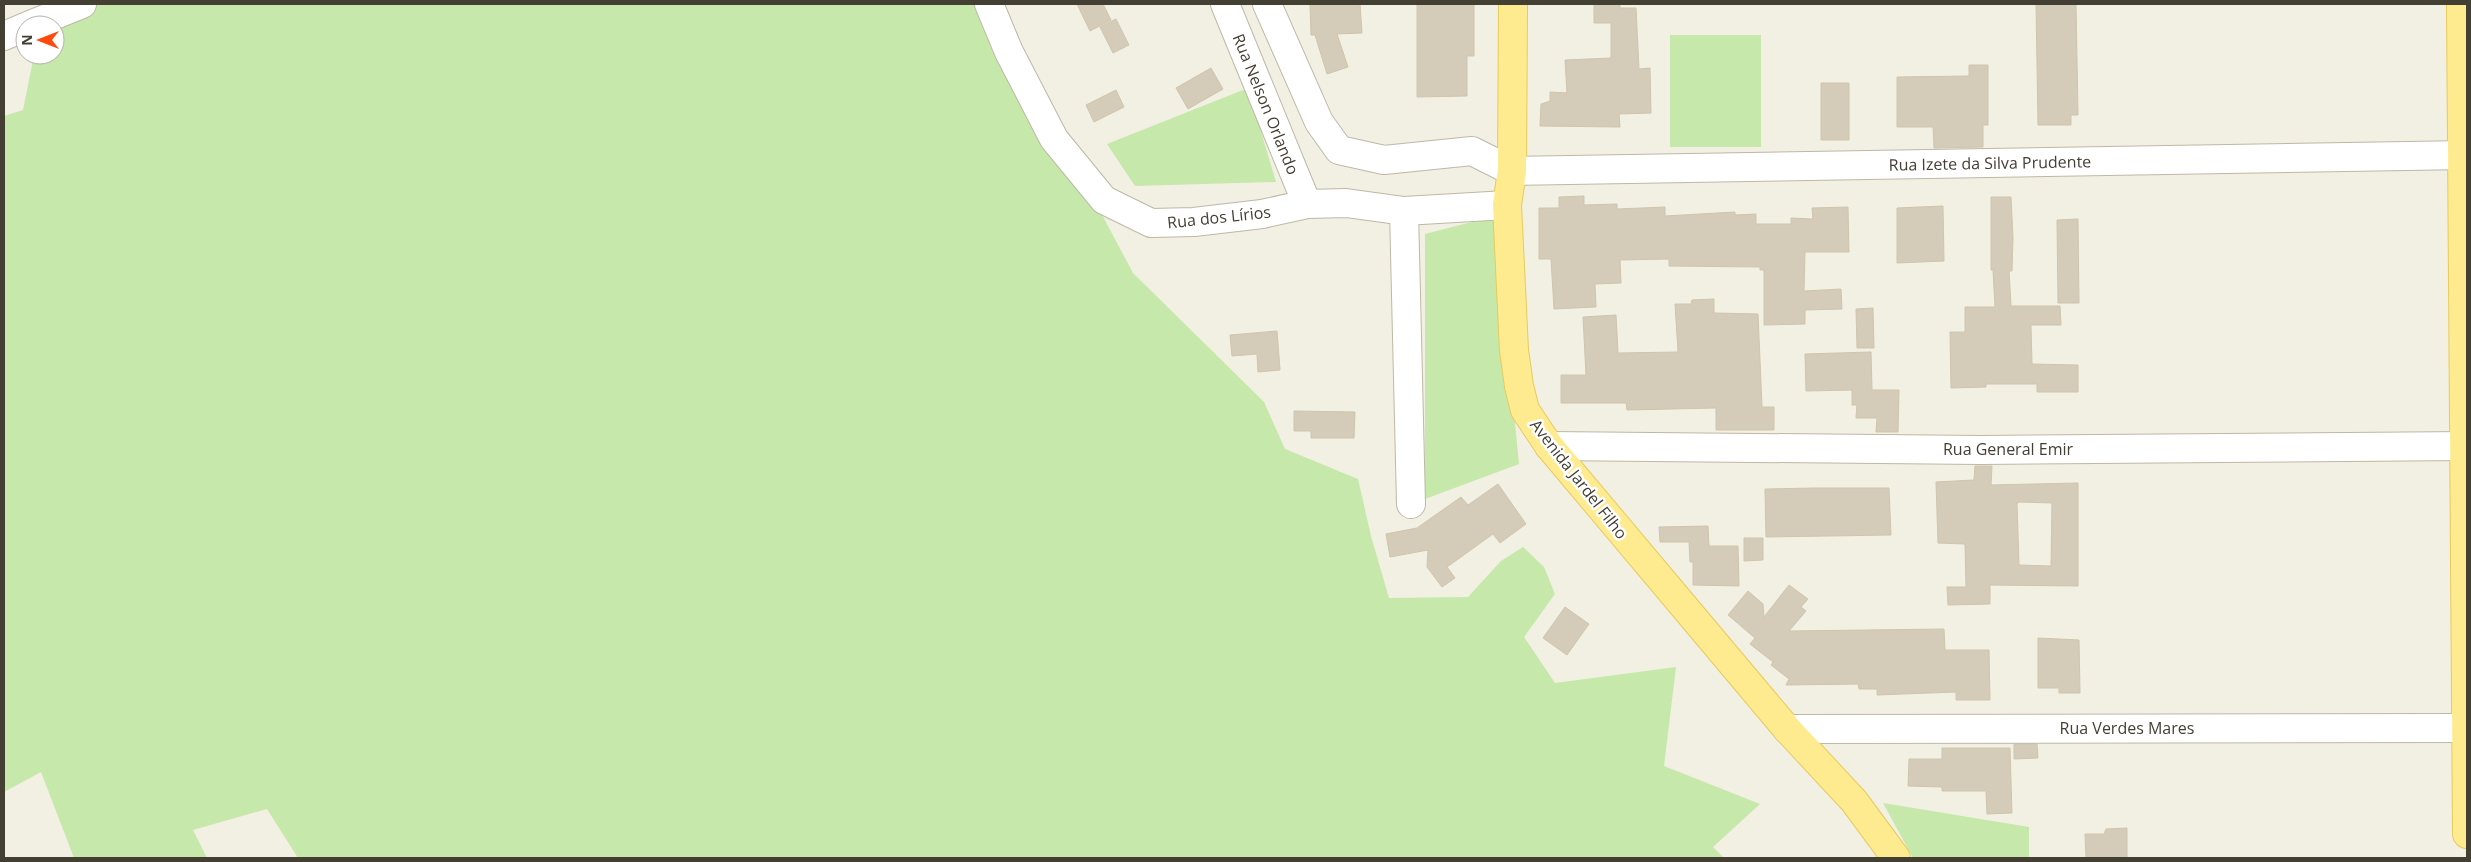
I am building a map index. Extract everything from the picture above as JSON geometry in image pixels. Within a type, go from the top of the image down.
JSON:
[{"type":"main road","name":"Avenida Jardel Filho","points":[[1513,4],[1512,171],[1507,205],[1514,350],[1519,386],[1525,410],[1549,446],[1787,729],[1854,801],[1896,858]]},
{"type":"main road","points":[[2462,4],[2467,834]]},
{"type":"street","points":[[55,15],[82,4]]},
{"type":"street","name":"Rua dos Lírios","points":[[988,4],[1009,52],[1054,139],[1104,200],[1151,223],[1194,222],[1262,214],[1307,204],[1346,202],[1404,211],[1507,205]]},
{"type":"street","name":"Rua Nelson Orlando","points":[[1225,4],[1307,204]]},
{"type":"street","points":[[1267,4],[1319,122],[1339,150],[1384,160],[1472,151],[1512,171]]},
{"type":"street","name":"Rua Izete da Silva Prudente","points":[[1512,171],[2464,154]]},
{"type":"street","points":[[1404,211],[1411,504]]},
{"type":"street","name":"Rua General Emir","points":[[1549,446],[1981,450],[2466,446]]},
{"type":"street","name":"Rua Verdes Mares","points":[[1787,729],[2466,728]]},
{"type":"green space","points":[[88,4],[990,4],[1133,273],[1264,402],[1285,449],[1358,479],[1371,536],[1389,598],[1468,597],[1501,561],[1523,547],[1544,567],[1555,594],[1524,637],[1555,683],[1676,667],[1664,766],[1760,804],[1713,847],[1724,858],[298,858],[267,809],[193,830],[207,858],[74,858],[41,772],[4,792],[4,116],[23,110],[32,65],[65,65],[65,19]]},
{"type":"green space","points":[[1670,35],[1761,35],[1761,147],[1670,147]]},
{"type":"green space","points":[[1248,88],[1276,182],[1135,186],[1107,144]]},
{"type":"green space","points":[[1495,216],[1519,464],[1425,499],[1425,234]]},
{"type":"green space","points":[[1883,803],[2029,827],[2029,858],[1913,858]]},
{"type":"building","points":[[1077,4],[1103,4],[1111,20],[1090,31]]},
{"type":"building","points":[[1310,4],[1360,4],[1362,33],[1337,34],[1348,67],[1327,74],[1315,35],[1311,35]]},
{"type":"building","points":[[1417,4],[1474,4],[1474,56],[1467,56],[1467,96],[1417,97]]},
{"type":"building","points":[[1594,4],[1620,4],[1620,8],[1636,8],[1639,69],[1650,68],[1651,113],[1619,114],[1620,127],[1540,126],[1541,104],[1550,101],[1550,92],[1567,93],[1565,60],[1611,58],[1611,23],[1594,23]]},
{"type":"building","points":[[2036,4],[2076,4],[2078,115],[2071,115],[2071,125],[2038,125]]},
{"type":"building","points":[[1116,19],[1129,45],[1113,53],[1100,27]]},
{"type":"building","points":[[1969,65],[1988,65],[1988,125],[1983,125],[1983,147],[1934,148],[1933,127],[1897,127],[1897,77],[1969,76]]},
{"type":"building","points":[[1211,68],[1223,89],[1188,109],[1176,88]]},
{"type":"building","points":[[1821,83],[1849,83],[1849,140],[1821,140]]},
{"type":"building","points":[[1116,90],[1124,107],[1094,122],[1086,105]]},
{"type":"building","points":[[1584,196],[1584,205],[1617,204],[1617,209],[1665,207],[1665,216],[1735,212],[1735,215],[1756,214],[1756,224],[1791,224],[1791,218],[1813,219],[1812,208],[1848,207],[1849,252],[1805,252],[1804,291],[1841,289],[1842,309],[1805,310],[1805,324],[1764,325],[1764,270],[1760,270],[1760,267],[1669,266],[1669,259],[1620,260],[1621,283],[1595,284],[1596,307],[1554,309],[1551,259],[1539,259],[1539,208],[1559,208],[1559,197]]},
{"type":"building","points":[[1991,197],[2011,197],[2013,238],[2012,271],[2009,271],[2011,306],[2060,306],[2061,325],[2031,325],[2032,364],[2078,365],[2078,392],[2037,392],[2037,384],[1986,384],[1986,387],[1951,388],[1950,332],[1965,332],[1965,307],[1995,307],[1993,270],[1991,270]]},
{"type":"building","points":[[1943,206],[1944,261],[1897,263],[1897,208]]},
{"type":"building","points":[[2078,219],[2079,303],[2058,303],[2057,220]]},
{"type":"building","points":[[1714,299],[1714,313],[1758,314],[1762,407],[1774,407],[1774,430],[1716,430],[1716,408],[1627,410],[1626,403],[1561,403],[1561,375],[1586,375],[1583,317],[1616,315],[1618,353],[1678,352],[1675,304],[1691,304],[1692,300]]},
{"type":"building","points":[[1873,308],[1874,348],[1857,348],[1856,309]]},
{"type":"building","points":[[1277,331],[1280,370],[1258,372],[1257,354],[1232,356],[1230,335]]},
{"type":"building","points":[[1871,352],[1872,390],[1899,390],[1898,432],[1876,432],[1877,418],[1856,418],[1857,405],[1852,405],[1852,390],[1806,391],[1805,354]]},
{"type":"building","points":[[1294,411],[1355,412],[1354,438],[1311,438],[1311,431],[1294,431]]},
{"type":"building","points":[[1975,466],[1992,466],[1991,485],[2078,483],[2078,586],[1990,585],[1990,604],[1948,605],[1947,587],[1966,587],[1965,544],[1938,543],[1936,482],[1974,480]],"holes":[[[2019,502],[2052,503],[2051,566],[2019,565],[2017,504]]]},
{"type":"building","points":[[1498,484],[1526,524],[1500,543],[1493,534],[1447,567],[1455,578],[1442,587],[1427,567],[1428,550],[1390,557],[1386,534],[1417,528],[1461,497],[1468,505]]},
{"type":"building","points":[[1889,488],[1891,535],[1766,537],[1765,489]]},
{"type":"building","points":[[1708,526],[1709,546],[1738,546],[1739,586],[1693,585],[1693,562],[1690,562],[1689,542],[1660,542],[1659,527]]},
{"type":"building","points":[[1744,538],[1763,538],[1763,560],[1744,561]]},
{"type":"building","points":[[1789,585],[1808,599],[1801,607],[1806,611],[1789,631],[1944,629],[1945,650],[1989,650],[1990,700],[1956,700],[1956,692],[1877,695],[1877,689],[1859,689],[1858,684],[1786,685],[1789,679],[1771,665],[1773,662],[1750,644],[1755,638],[1728,615],[1748,591],[1763,604],[1764,617]]},
{"type":"building","points":[[1565,607],[1589,624],[1567,655],[1543,638]]},
{"type":"building","points":[[2038,638],[2079,640],[2080,693],[2059,693],[2059,688],[2038,688]]},
{"type":"building","points":[[2014,744],[2037,744],[2038,758],[2014,759]]},
{"type":"building","points":[[1942,748],[2010,748],[2012,813],[1987,814],[1986,791],[1942,791],[1942,787],[1908,786],[1909,759],[1942,759]]},
{"type":"building","points":[[2127,828],[2127,858],[2086,858],[2085,834],[2104,834],[2106,829]]}]
